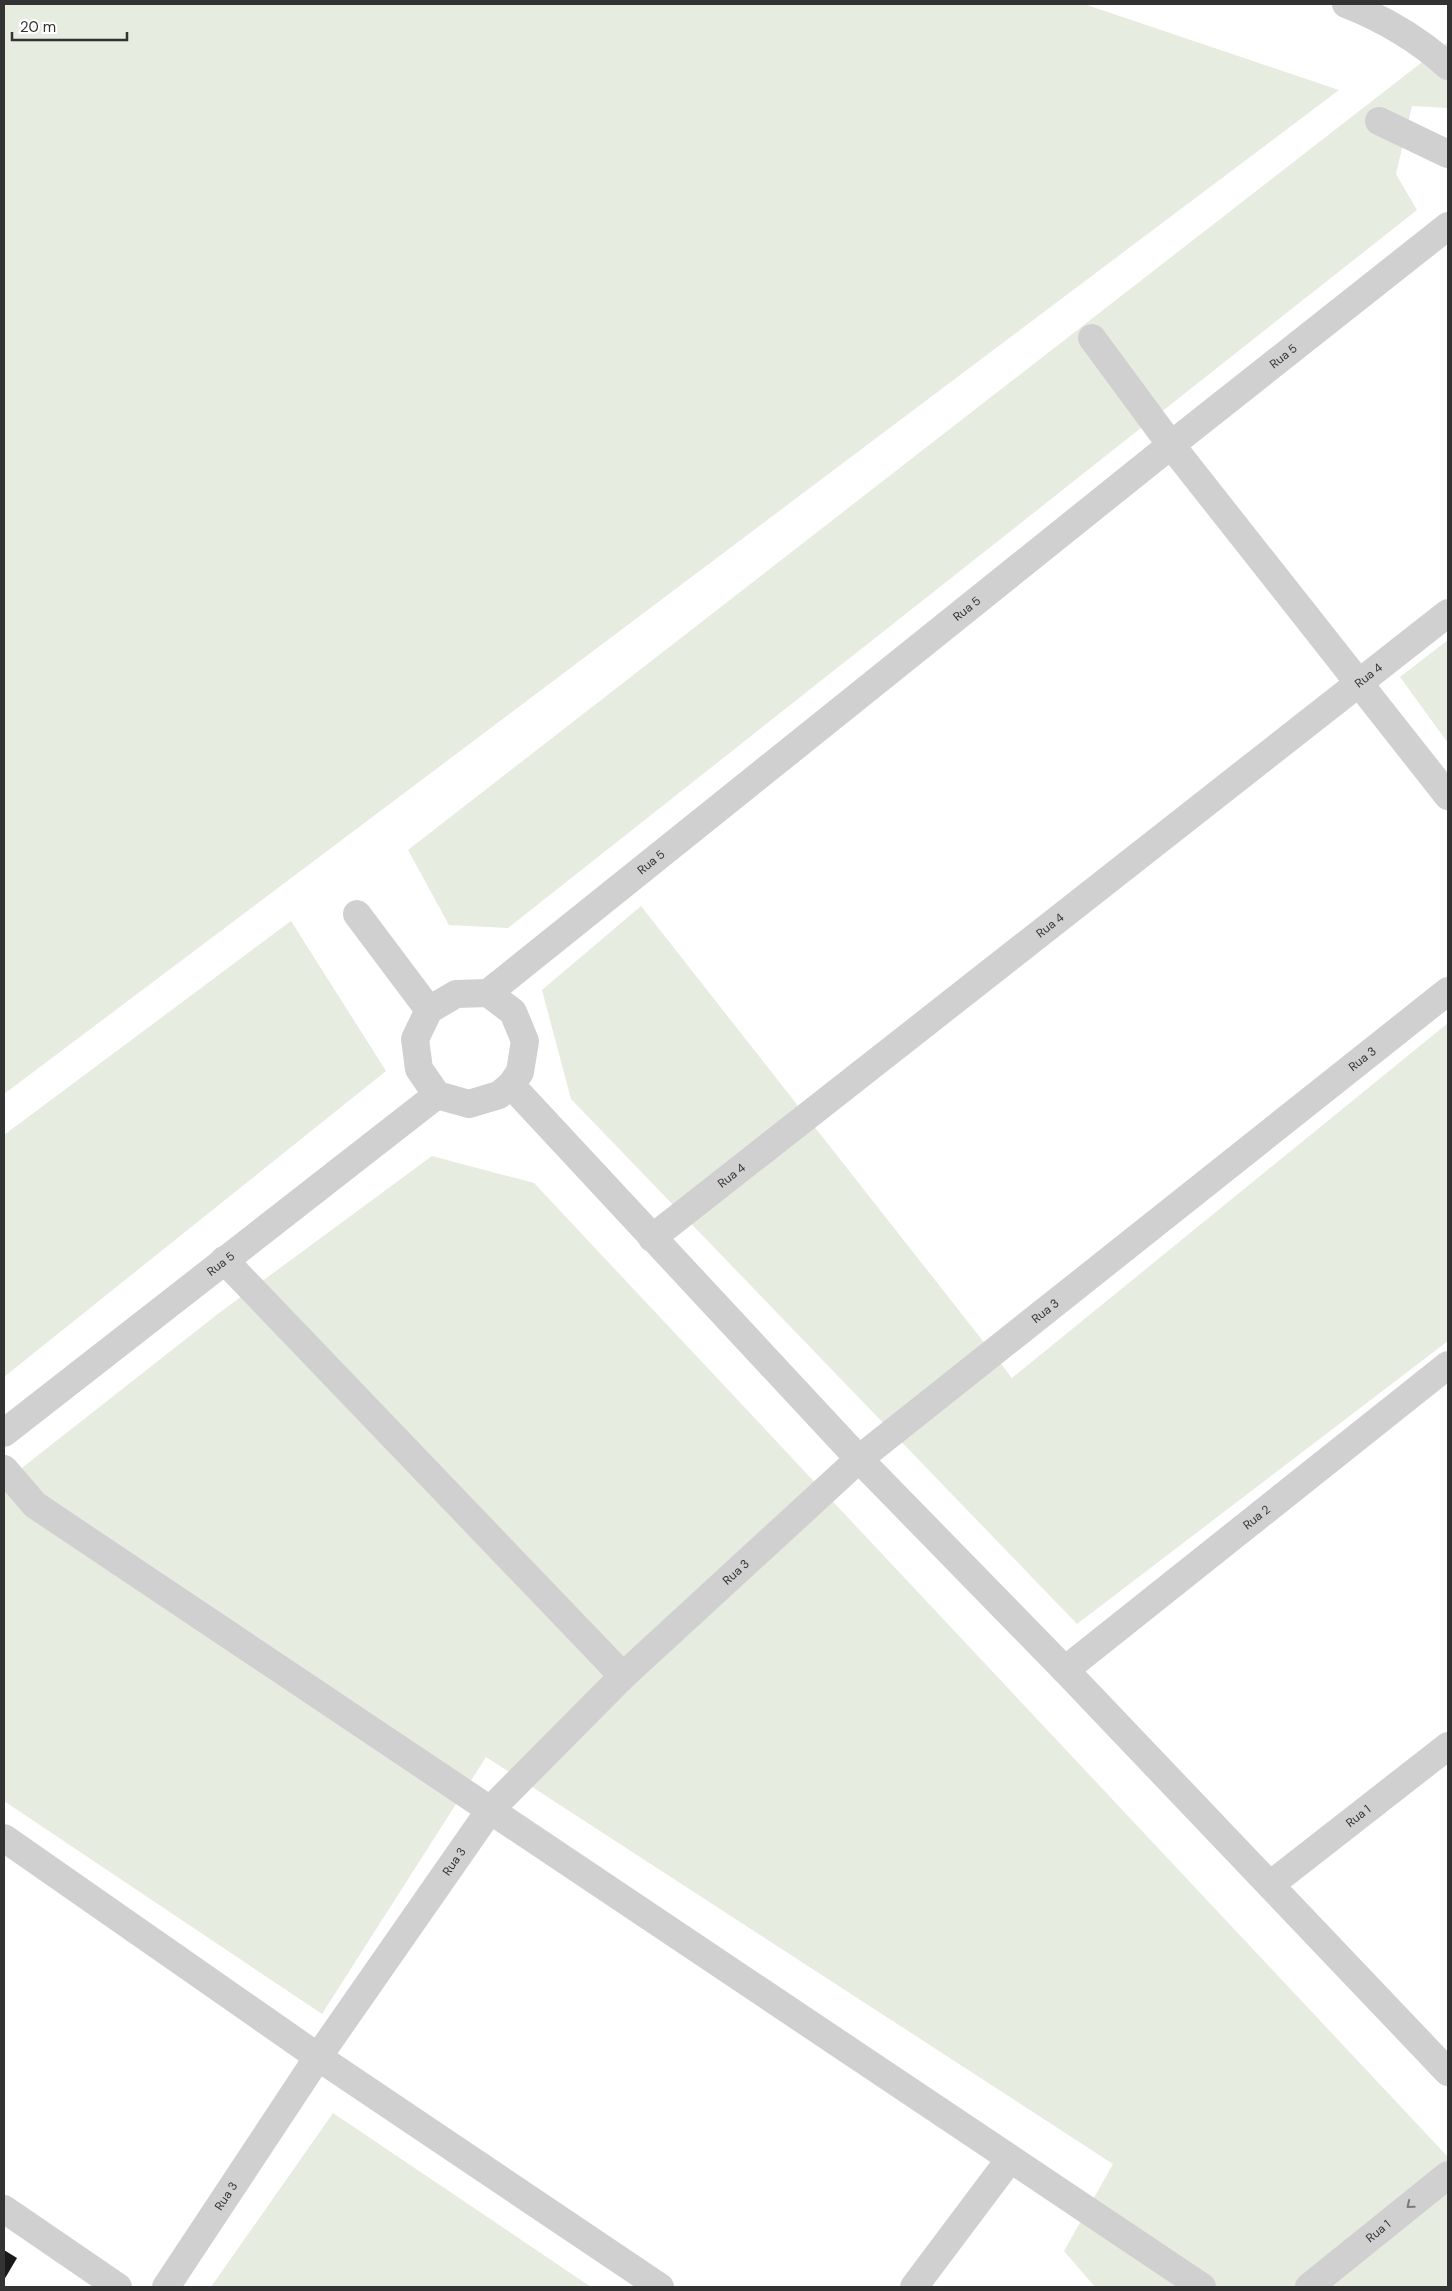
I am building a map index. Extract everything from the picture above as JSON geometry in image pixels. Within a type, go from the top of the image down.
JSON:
[{"type":"street","points":[[1346,4],[1387,22],[1426,47],[1448,66]]},
{"type":"street","points":[[1379,121],[1448,154]]},
{"type":"street","name":"Rua 5","points":[[488,993],[1171,445],[1448,226]]},
{"type":"street","points":[[1092,338],[1171,445],[1448,796]]},
{"type":"street","name":"Rua 4","points":[[652,1238],[1448,613]]},
{"type":"street","points":[[356,914],[429,1010]]},
{"type":"street","name":"Rua 3","points":[[166,2287],[318,2057],[490,1810],[623,1676],[859,1459],[1448,991]]},
{"type":"street","points":[[488,993],[513,1012],[525,1041],[520,1072],[511,1085],[499,1095],[469,1104],[437,1095],[419,1070],[415,1038],[429,1010],[456,994],[488,993]]},
{"type":"street","points":[[511,1085],[859,1459],[1065,1670],[1448,2072]]},
{"type":"street","name":"Rua 5","points":[[4,1433],[437,1095]]},
{"type":"street","points":[[224,1260],[623,1676]]},
{"type":"street","name":"Rua 2","points":[[1065,1670],[1448,1365]]},
{"type":"street","points":[[4,1469],[35,1505],[1202,2287]]},
{"type":"street","name":"Rua 1","points":[[1270,1885],[1448,1746]]},
{"type":"street","points":[[4,1838],[318,2057],[660,2287]]},
{"type":"street","points":[[914,2287],[1010,2159]]},
{"type":"street","name":"Rua 1","points":[[1308,2287],[1448,2175]]},
{"type":"street","points":[[4,2209],[118,2287]]},
{"type":"shaded area","points":[[4,4],[1084,4],[1339,90],[4,1094]]},
{"type":"shaded area","points":[[1448,42],[1448,108],[1412,106],[1396,174],[1417,210],[508,928],[449,925],[408,850]]},
{"type":"shaded area","points":[[1448,640],[1448,743],[1400,677]]},
{"type":"shaded area","points":[[641,906],[1012,1378],[1448,1023],[1448,1341],[1077,1624],[571,1099],[542,990]]},
{"type":"shaded area","points":[[291,921],[386,1071],[4,1377],[4,1135]]},
{"type":"shaded area","points":[[432,1156],[534,1183],[1448,2157],[1448,2287],[1095,2287],[1064,2251],[1113,2164],[486,1757],[322,2014],[4,1801],[4,1482],[219,1313]]},
{"type":"shaded area","points":[[333,2113],[591,2287],[211,2287]]},
{"type":"building","points":[[4,2250],[17,2258],[4,2280]]}]
